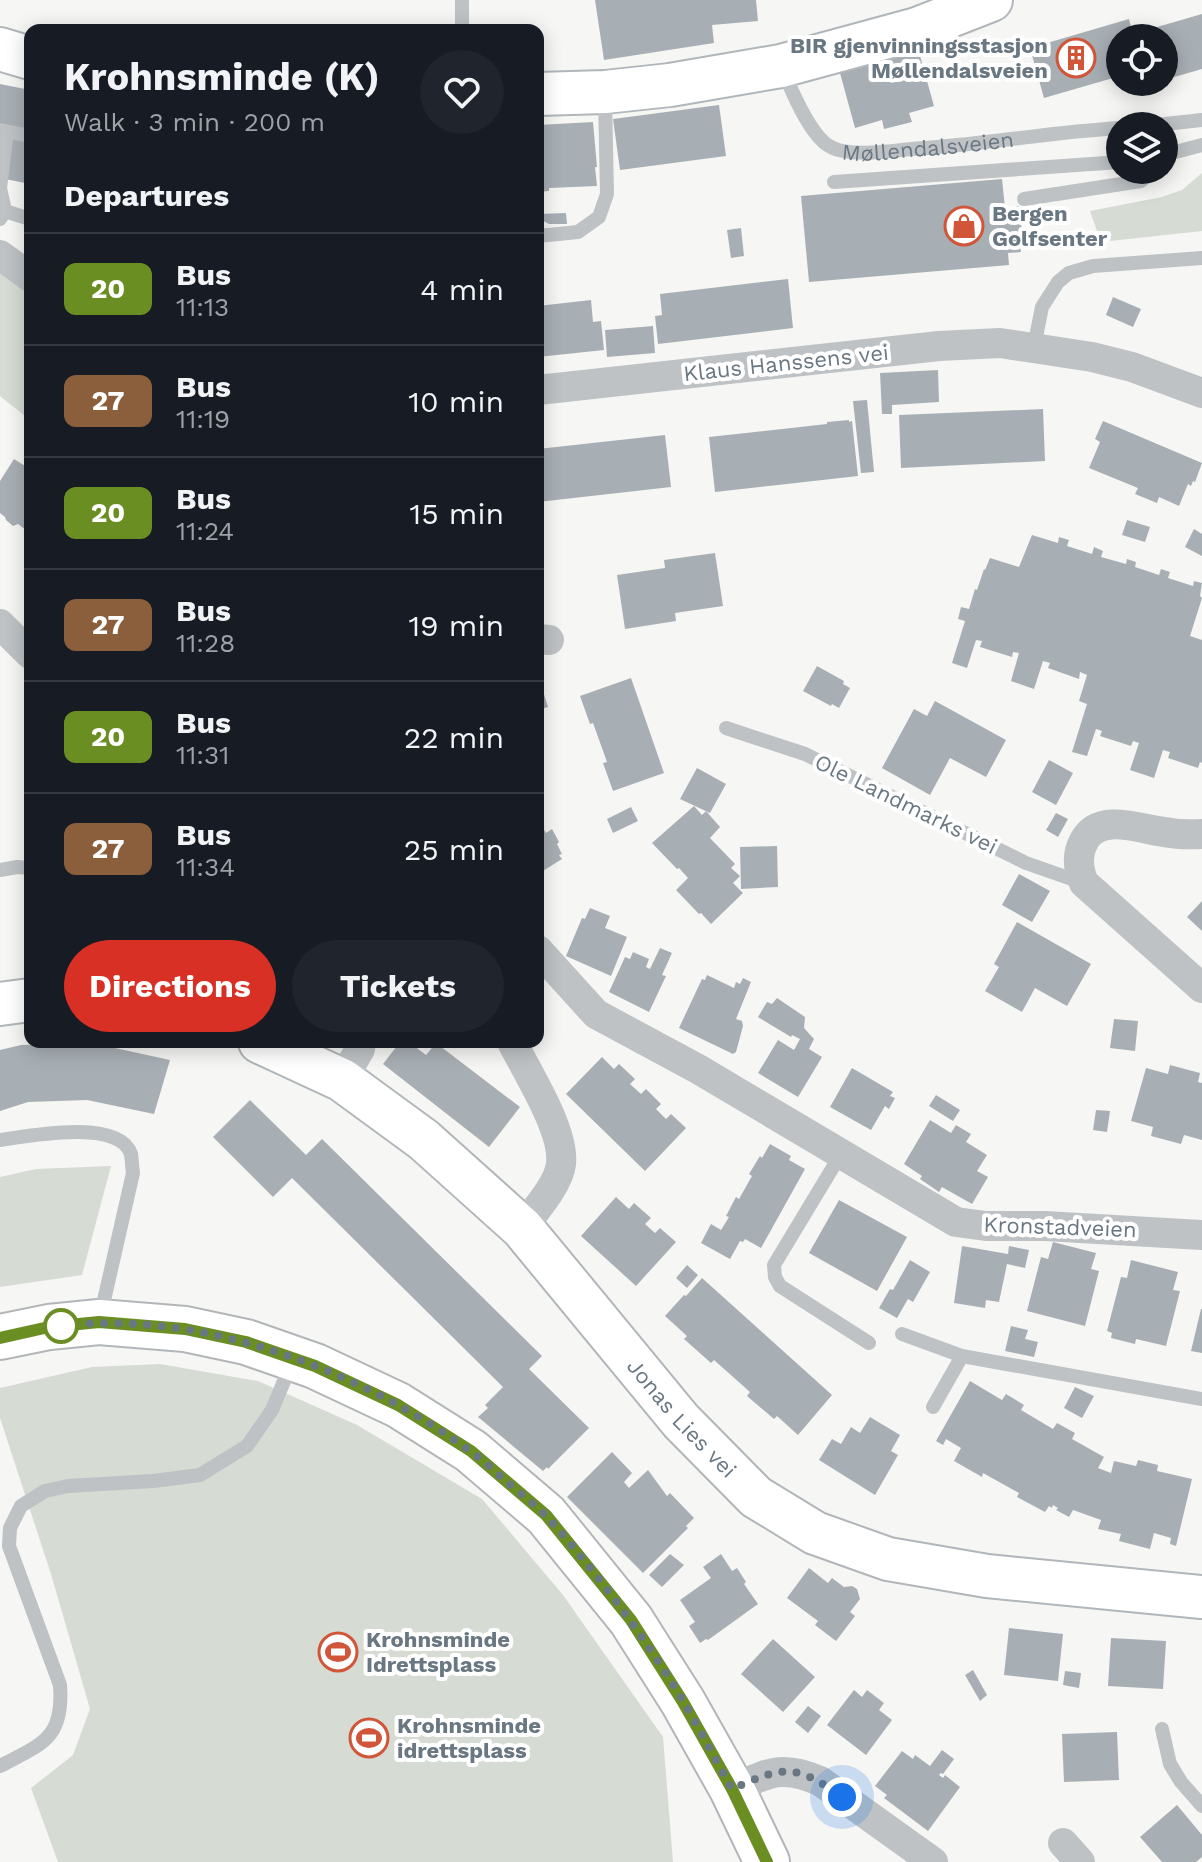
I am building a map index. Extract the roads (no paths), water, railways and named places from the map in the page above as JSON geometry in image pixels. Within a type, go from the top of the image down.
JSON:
[{"type":"main road","points":[[0,1337],[49,1327],[99,1322],[185,1329],[246,1342],[294,1358],[398,1405],[471,1451],[546,1515],[631,1620],[683,1702],[732,1789],[767,1862]]},
{"type":"street","points":[[544,94],[605,92],[670,85],[781,66],[917,29],[991,0]]},
{"type":"street","points":[[0,49],[24,56]]},
{"type":"street","points":[[0,255],[24,273]]},
{"type":"street","name":"Klaus Hanssens vei","points":[[544,389],[939,346],[1000,343],[1106,360],[1202,393]]},
{"type":"street","points":[[1,627],[24,648]]},
{"type":"street","points":[[1084,883],[1079,870],[1082,844],[1088,834],[1098,828],[1124,824],[1187,835],[1202,834]]},
{"type":"street","name":"Ole Landmarks vei","points":[[1084,883],[1202,988]]},
{"type":"street","name":"Kronstadveien","points":[[544,957],[596,1014],[698,1069],[956,1222],[986,1226],[1145,1230],[1202,1235]]},
{"type":"street","points":[[0,1004],[24,1001]]},
{"type":"street","name":"Jonas Lies vei","points":[[276,1048],[342,1080],[424,1140],[522,1228],[681,1421],[756,1497],[815,1533],[888,1559],[987,1576],[1202,1597]]},
{"type":"street","points":[[342,1080],[360,1048]]},
{"type":"street","points":[[515,1048],[554,1124],[561,1164],[554,1183],[522,1228]]},
{"type":"street","points":[[732,1789],[783,1770],[799,1772],[820,1781],[933,1862]]},
{"type":"lane","points":[[462,0],[462,24]]},
{"type":"lane","name":"Møllendalsveien","points":[[781,66],[813,129],[827,145],[842,151],[934,148],[1106,129]]},
{"type":"lane","points":[[544,235],[578,232],[599,217],[607,194],[605,92]]},
{"type":"lane","points":[[1178,123],[1202,120]]},
{"type":"lane","points":[[24,135],[4,131],[0,188],[2,215],[24,218]]},
{"type":"lane","points":[[1178,151],[1202,145]]},
{"type":"lane","points":[[834,182],[1106,163]]},
{"type":"lane","points":[[1024,199],[1122,184]]},
{"type":"lane","points":[[1034,347],[1042,307],[1058,282],[1069,273],[1093,266],[1202,258]]},
{"type":"lane","name":"Ole Landmarks vei","points":[[726,728],[805,754],[1026,863],[1084,883]]},
{"type":"lane","points":[[0,870],[24,868]]},
{"type":"lane","points":[[0,1140],[55,1133],[98,1133],[117,1139],[130,1152],[133,1173],[99,1322]]},
{"type":"lane","points":[[841,1154],[774,1265],[775,1277],[780,1286],[869,1343]]},
{"type":"lane","points":[[902,1334],[962,1356],[1202,1399]]},
{"type":"lane","points":[[933,1407],[962,1356]]},
{"type":"lane","points":[[0,1766],[42,1744],[54,1729],[61,1706],[60,1685],[9,1546],[10,1528],[21,1506],[45,1491],[68,1486],[200,1475],[247,1446],[272,1410],[294,1358]]},
{"type":"lane","points":[[1162,1729],[1170,1764],[1202,1806]]},
{"type":"place","name":"BIR gjenvinningsstasjon Møllendalsveien","points":[[1076,58]]},
{"type":"place","name":"Bergen Golfsenter","points":[[964,226]]},
{"type":"place","name":"Krohnsminde Idrettsplass","points":[[338,1652]]},
{"type":"place","name":"Krohnsminde idrettsplass","points":[[369,1738]]}]
